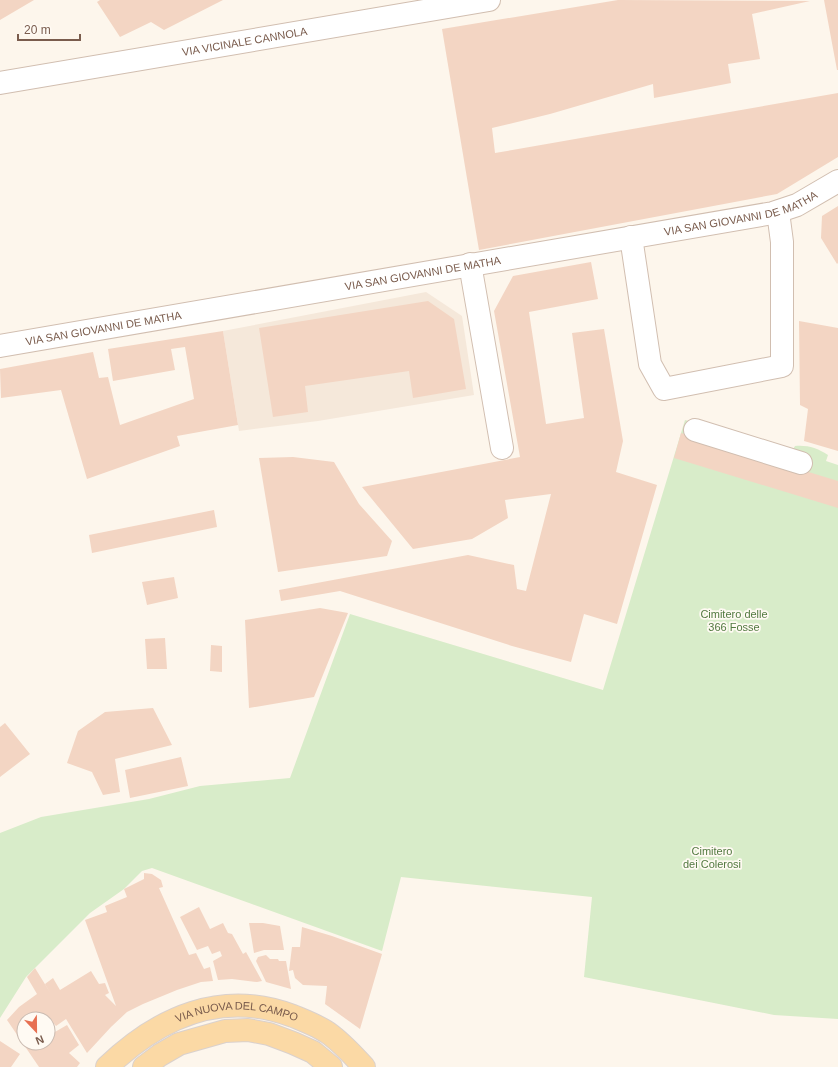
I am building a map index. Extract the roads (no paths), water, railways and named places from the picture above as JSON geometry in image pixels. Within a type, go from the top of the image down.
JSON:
[{"type":"main road","name":"VIA NUOVA DEL CAMPO","points":[[107,1067],[128,1048],[169,1021],[194,1012],[214,1008],[249,1005],[276,1010],[303,1020],[330,1034],[349,1050],[364,1067]]},
{"type":"main road","name":"VIA NUOVA DEL CAMPO","points":[[144,1067],[160,1055],[179,1044],[225,1031],[248,1030],[269,1034],[293,1043],[313,1052],[331,1067]]},
{"type":"street","name":"VIA VICINALE CANNOLA","points":[[0,83],[489,0]]},
{"type":"street","name":"VIA SAN GIOVANNI DE MATHA","points":[[0,346],[778,212],[797,205],[838,181]]},
{"type":"street","points":[[631,237],[650,364],[664,389],[782,366],[782,242],[778,212]]},
{"type":"street","points":[[470,264],[502,448]]},
{"type":"street","points":[[696,430],[801,463]]},
{"type":"park label","name":"Cimitero delle 366 Fosse","points":[[734,620]]},
{"type":"park label","name":"Cimitero dei Colerosi","points":[[712,857]]}]
